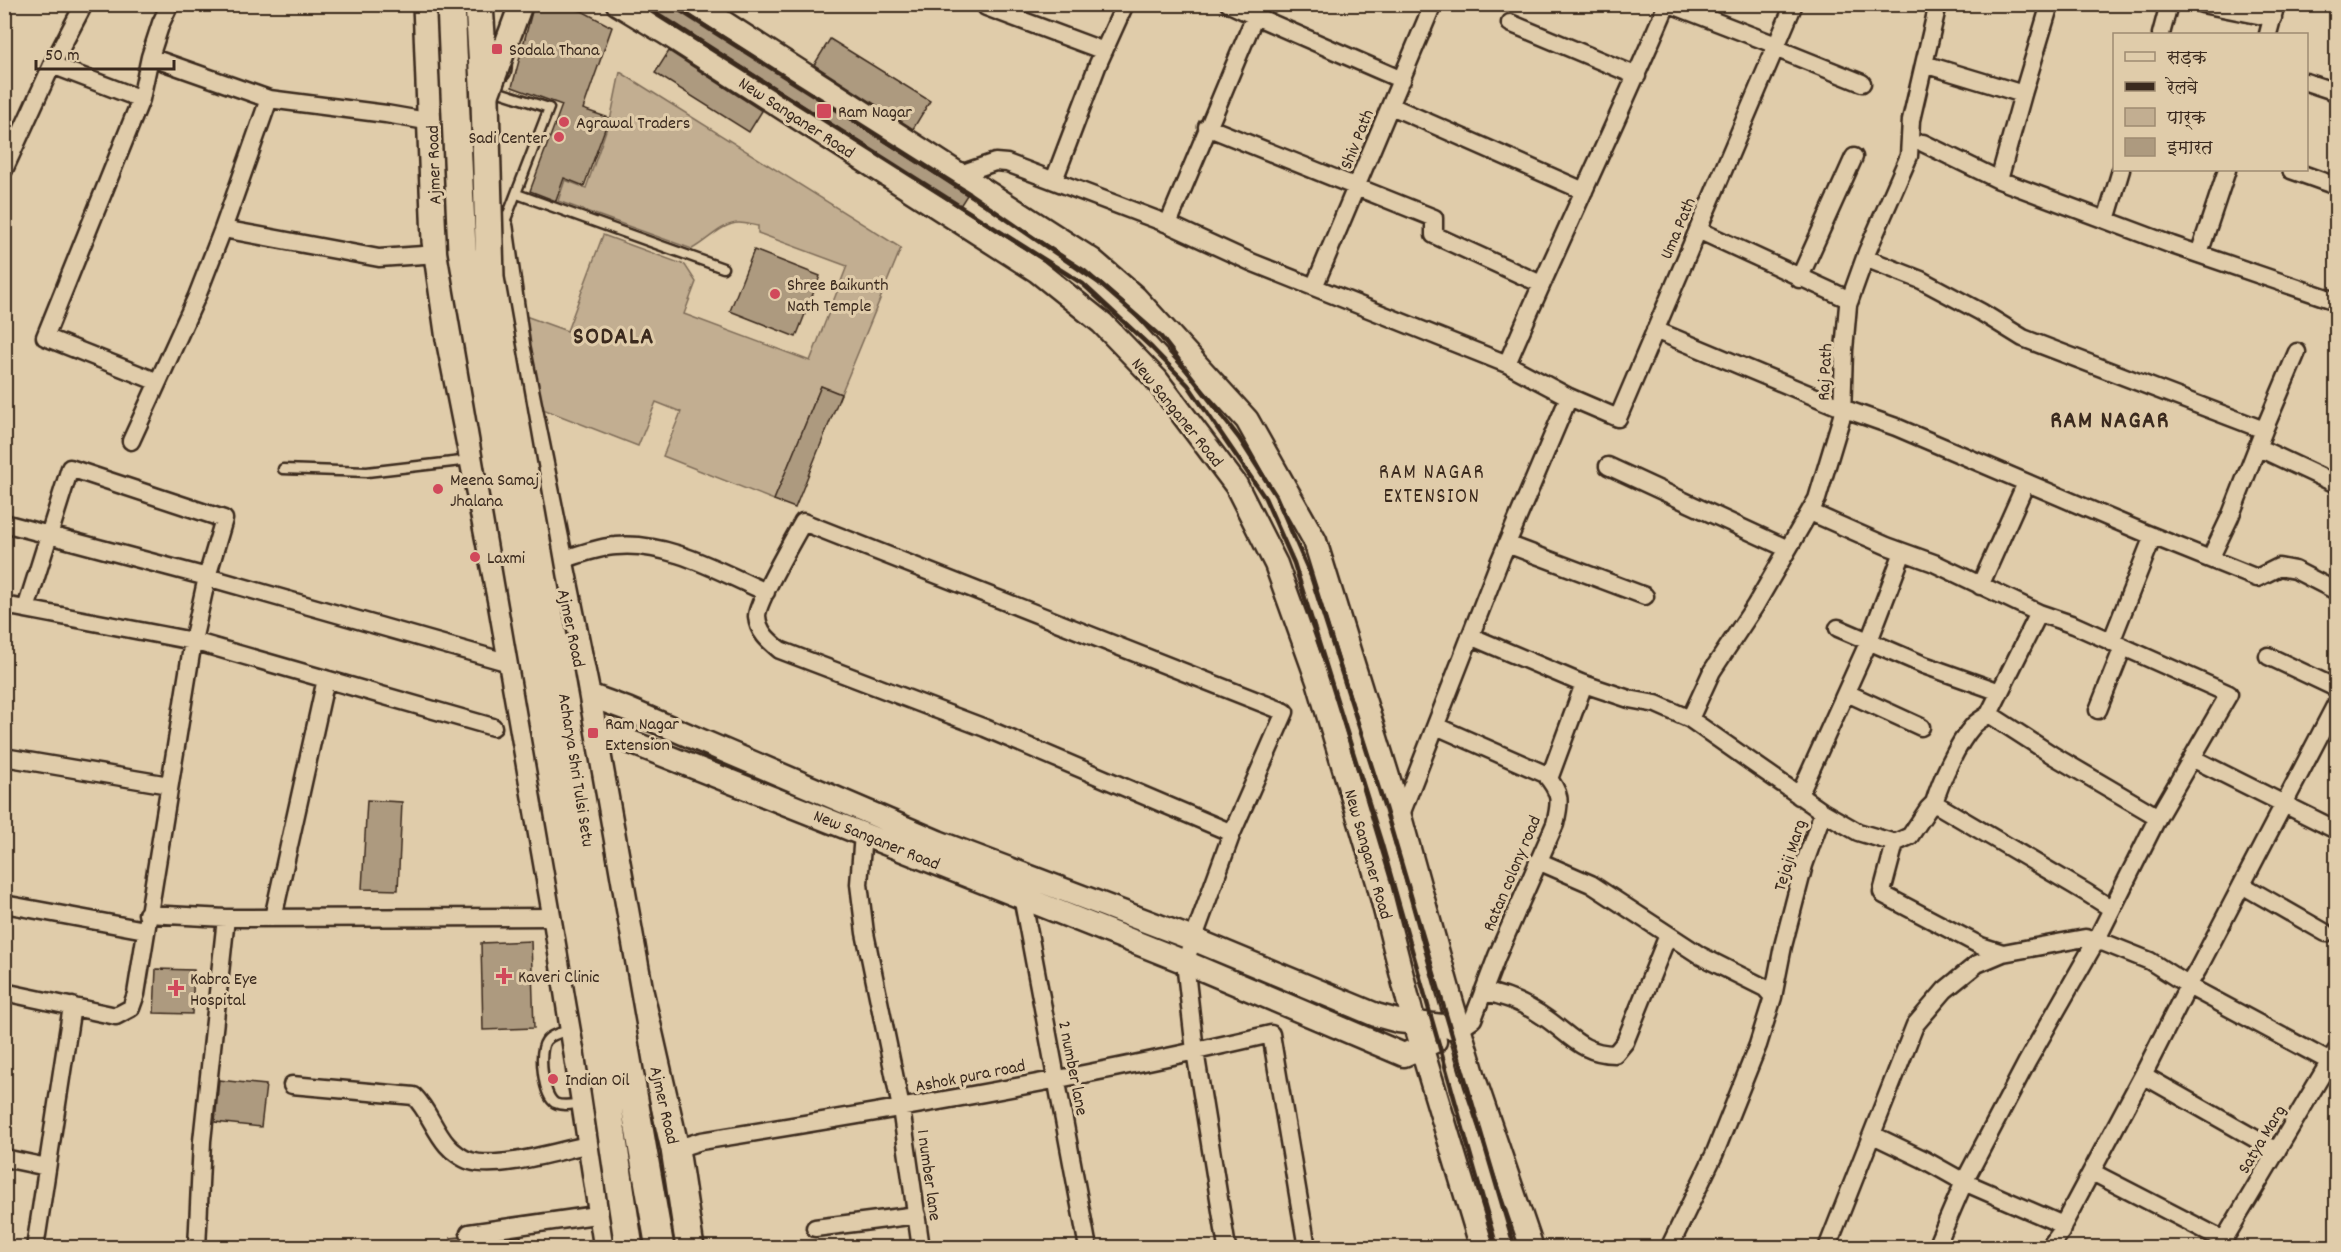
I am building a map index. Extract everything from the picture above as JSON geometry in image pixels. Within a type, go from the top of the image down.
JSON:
[{"type":"highway","name":"Ajmer Road","points":[[427,4],[438,255],[450,339],[513,664],[557,917],[608,1248]]},
{"type":"highway","name":"Acharya Shri Tulsi Setu","points":[[451,4],[462,250],[598,1047],[629,1248]]},
{"type":"highway","name":"Acharya Shri Tulsi Setu","points":[[479,4],[491,95],[490,278],[660,1248]]},
{"type":"highway","name":"Ajmer Road","points":[[499,4],[491,95],[499,237],[516,348],[586,694],[639,991],[675,1149],[690,1248]]},
{"type":"main road","points":[[491,95],[521,4]]},
{"type":"main road","name":"New Sanganer Road","points":[[618,4],[1037,271],[1102,323],[1156,379],[1236,485],[1276,564],[1318,681],[1365,838],[1414,1023],[1482,1248]]},
{"type":"main road","points":[[695,4],[1092,260],[1135,297],[1247,420],[1315,541],[1400,817],[1450,1000],[1485,1112],[1532,1248]]},
{"type":"main road","name":"New Sanganer Road","points":[[518,694],[586,694],[627,709],[938,842],[1193,939],[1376,1016],[1460,1028]]},
{"type":"main road","name":"New Sanganer Road","points":[[525,737],[593,733],[613,735],[1022,896],[1404,1055],[1460,1028]]},
{"type":"street","points":[[4,170],[52,65],[84,4]]},
{"type":"street","points":[[158,382],[45,337],[141,99],[160,23],[170,4]]},
{"type":"street","points":[[1054,180],[1104,51],[1125,4]]},
{"type":"street","points":[[1229,4],[1402,80]]},
{"type":"street","name":"Shiv Path","points":[[1314,288],[1433,4]]},
{"type":"street","points":[[1507,364],[1668,4],[1776,46],[1862,83]]},
{"type":"street","name":"Uma Path","points":[[1569,397],[1618,418],[1794,4]]},
{"type":"street","name":"Raj Path","points":[[1690,719],[1712,671],[1755,606],[1818,499],[1842,416],[1844,350],[1850,300],[1865,258],[1909,156],[1911,120],[1938,4]]},
{"type":"street","points":[[1999,180],[2050,4]]},
{"type":"street","points":[[2161,33],[2169,4]]},
{"type":"street","points":[[2202,4],[2272,19]]},
{"type":"street","points":[[987,6],[1104,51]]},
{"type":"street","points":[[1168,224],[1255,16]]},
{"type":"street","points":[[1510,23],[1637,76]]},
{"type":"street","points":[[150,57],[269,99],[432,122]]},
{"type":"street","points":[[1924,64],[2023,94]]},
{"type":"street","points":[[52,65],[141,99]]},
{"type":"street","points":[[2308,82],[2337,92]]},
{"type":"street","points":[[131,441],[196,296],[223,229],[269,99]]},
{"type":"street","points":[[1391,106],[1584,191]]},
{"type":"street","points":[[1207,127],[1434,218],[1434,235],[1541,284]]},
{"type":"street","points":[[1923,143],[1999,180],[2199,254],[2337,301]]},
{"type":"street","points":[[1799,279],[1854,157]]},
{"type":"street","points":[[960,174],[1002,161],[1054,180],[1168,224],[1314,288],[1507,364],[1569,397],[1507,544],[1400,817]]},
{"type":"street","points":[[2106,220],[2121,171]]},
{"type":"street","points":[[2199,254],[2227,171]]},
{"type":"street","points":[[2294,171],[2337,186]]},
{"type":"street","points":[[223,229],[379,258],[438,255]]},
{"type":"street","points":[[1698,230],[1799,279],[1850,300]]},
{"type":"street","points":[[1865,258],[1921,280],[1981,312],[2023,338],[2264,430]]},
{"type":"street","points":[[1655,330],[1842,408],[1896,427],[2257,578],[2279,567],[2295,570],[2337,591]]},
{"type":"street","points":[[2211,559],[2297,352]]},
{"type":"street","points":[[2257,447],[2337,484]]},
{"type":"street","points":[[1608,466],[1788,549]]},
{"type":"street","points":[[4,992],[116,1016],[131,1008],[136,994],[192,641],[224,519],[70,468],[26,609]]},
{"type":"street","points":[[1980,586],[2026,483]]},
{"type":"street","points":[[1810,512],[1934,563],[1980,586],[2229,694],[2158,817],[2096,940],[2027,1062],[1964,1182],[1939,1240]]},
{"type":"street","points":[[1227,1248],[1195,1051],[1185,962],[1232,833],[1285,712],[803,522],[766,592],[757,615],[764,636],[780,650],[985,728],[1232,833]]},
{"type":"street","points":[[4,523],[207,577],[513,664]]},
{"type":"street","points":[[2098,710],[2153,536]]},
{"type":"street","points":[[1507,544],[1645,596]]},
{"type":"street","points":[[558,561],[615,546],[649,547],[683,556],[766,592]]},
{"type":"street","points":[[1799,796],[1869,641],[1903,552]]},
{"type":"street","points":[[4,605],[192,641],[493,727]]},
{"type":"street","points":[[1823,812],[1858,832],[1895,843],[1910,837],[1934,803],[1940,781],[1960,746],[1974,725],[1989,714],[2039,612]]},
{"type":"street","points":[[1838,628],[1924,665],[2000,692]]},
{"type":"street","name":"Tejaji Marg","points":[[1470,636],[1584,684],[1629,699],[1656,704],[1690,719],[1823,812],[1804,865],[1783,946],[1773,997],[1758,1044],[1714,1155],[1669,1248]]},
{"type":"street","points":[[2268,656],[2337,688]]},
{"type":"street","points":[[273,918],[326,679]]},
{"type":"street","points":[[1549,779],[1584,684]]},
{"type":"street","points":[[1846,693],[1922,727]]},
{"type":"street","points":[[2049,1248],[2061,1232],[2188,984],[2337,704]]},
{"type":"street","points":[[1989,714],[2158,817]]},
{"type":"street","points":[[1436,726],[1545,774],[1549,779]]},
{"type":"street","points":[[4,757],[169,785]]},
{"type":"street","points":[[2192,758],[2284,806],[2337,830]]},
{"type":"street","name":"Ratan colony road","points":[[1460,1028],[1473,1019],[1555,824],[1560,805],[1557,787],[1549,779]]},
{"type":"street","points":[[1934,803],[2112,909]]},
{"type":"street","name":"1 number lane","points":[[863,834],[859,884],[865,933],[901,1108],[921,1248]]},
{"type":"street","points":[[1895,843],[1882,892],[1884,896],[1981,946],[2003,953]]},
{"type":"street","points":[[1538,861],[1591,885],[1701,956],[1765,988],[1773,997]]},
{"type":"street","points":[[2242,885],[2326,933]]},
{"type":"street","name":"2 number lane","points":[[1022,896],[1088,1248]]},
{"type":"street","points":[[4,904],[146,922],[226,918],[557,917]]},
{"type":"street","points":[[197,1248],[202,1141],[226,918]]},
{"type":"street","points":[[1483,992],[1501,995],[1526,1005],[1578,1044],[1601,1054],[1615,1054],[1625,1041],[1668,935]]},
{"type":"street","points":[[1827,1248],[1914,1026],[1945,990],[1977,964],[2003,953],[2085,938],[2096,940],[2150,962],[2194,989],[2334,1059]]},
{"type":"street","points":[[35,1248],[72,1006]]},
{"type":"street","name":"Ashok pura road","points":[[675,1149],[701,1141],[901,1108],[1271,1034],[1307,1248]]},
{"type":"street","name":"Satya Marg","points":[[2222,1244],[2334,1059]]},
{"type":"street","points":[[2143,1075],[2277,1151]]},
{"type":"street","points":[[292,1085],[414,1096],[423,1104],[434,1128],[449,1147],[468,1161],[494,1165],[592,1144]]},
{"type":"street","points":[[1873,1135],[1964,1182],[2063,1225]]},
{"type":"street","points":[[4,1158],[47,1167]]},
{"type":"street","points":[[2092,1172],[2222,1244]]},
{"type":"street","points":[[469,1233],[603,1214]]},
{"type":"street","points":[[815,1228],[917,1215]]},
{"type":"lane","points":[[491,95],[549,108],[499,237]]},
{"type":"lane","points":[[516,194],[723,268]]},
{"type":"lane","points":[[283,469],[367,472],[474,459]]},
{"type":"lane","points":[[575,1029],[546,1041],[543,1055],[546,1092],[554,1102],[561,1105],[586,1102]]},
{"type":"green space","points":[[620,72],[901,248],[841,394],[821,386],[774,500],[663,456],[681,412],[656,402],[638,446],[535,406],[517,313],[567,331],[603,235],[685,265],[696,282],[684,314],[810,361],[847,266],[758,233],[758,226],[741,223],[726,226],[692,249],[558,201],[565,180],[586,188],[611,116]]},
{"type":"building","points":[[534,4],[553,4],[582,11],[612,27],[583,109],[609,118],[584,186],[564,178],[556,201],[530,191],[562,105],[512,87]]},
{"type":"building","points":[[645,4],[682,4],[688,15],[967,195],[960,206]]},
{"type":"building","points":[[830,39],[930,101],[913,129],[814,65]]},
{"type":"building","points":[[669,51],[762,111],[749,132],[655,73]]},
{"type":"building","name":"Shree Baikunth Nath Temple","points":[[754,250],[820,276],[796,337],[730,311]]},
{"type":"building","points":[[821,386],[841,394],[795,508],[774,500]]},
{"type":"building","points":[[367,800],[402,802],[398,890],[362,889]]},
{"type":"building","points":[[531,941],[534,1028],[483,1030],[481,943]]},
{"type":"building","points":[[156,969],[194,970],[192,1014],[154,1013]]},
{"type":"building","points":[[219,1080],[266,1085],[261,1127],[215,1122]]},
{"type":"building","points":[[521,1236],[522,1248],[452,1248],[451,1238],[460,1237],[470,1243]]},
{"type":"railway","points":[[640,4],[1083,284],[1188,385],[1265,498],[1294,563],[1382,845],[1497,1248]]},
{"type":"railway","points":[[670,4],[970,194],[1099,283],[1161,337],[1239,438],[1276,496],[1311,576],[1385,808],[1515,1248]]},
{"type":"place","name":"Sodala Thana","points":[[497,49]]},
{"type":"place","name":"Ram Nagar","points":[[824,111]]},
{"type":"place","name":"Agrawal Traders","points":[[564,122]]},
{"type":"place","name":"Sadi Center","points":[[559,137]]},
{"type":"place","name":"Shree Baikunth Nath Temple","points":[[775,294]]},
{"type":"place","name":"Meena Samaj Jhalana","points":[[438,489]]},
{"type":"place","name":"Laxmi","points":[[475,557]]},
{"type":"place","name":"Ram Nagar Extension","points":[[593,733]]},
{"type":"place","name":"Kaveri Clinic","points":[[504,976]]},
{"type":"place","name":"Kabra Eye Hospital","points":[[176,988]]},
{"type":"place","name":"Indian Oil","points":[[553,1079]]},
{"type":"district","name":"SODALA","points":[[614,335]]},
{"type":"district","name":"RAM NAGAR","points":[[2110,419]]},
{"type":"district","name":"RAM NAGAR EXTENSION","points":[[1432,483]]}]
